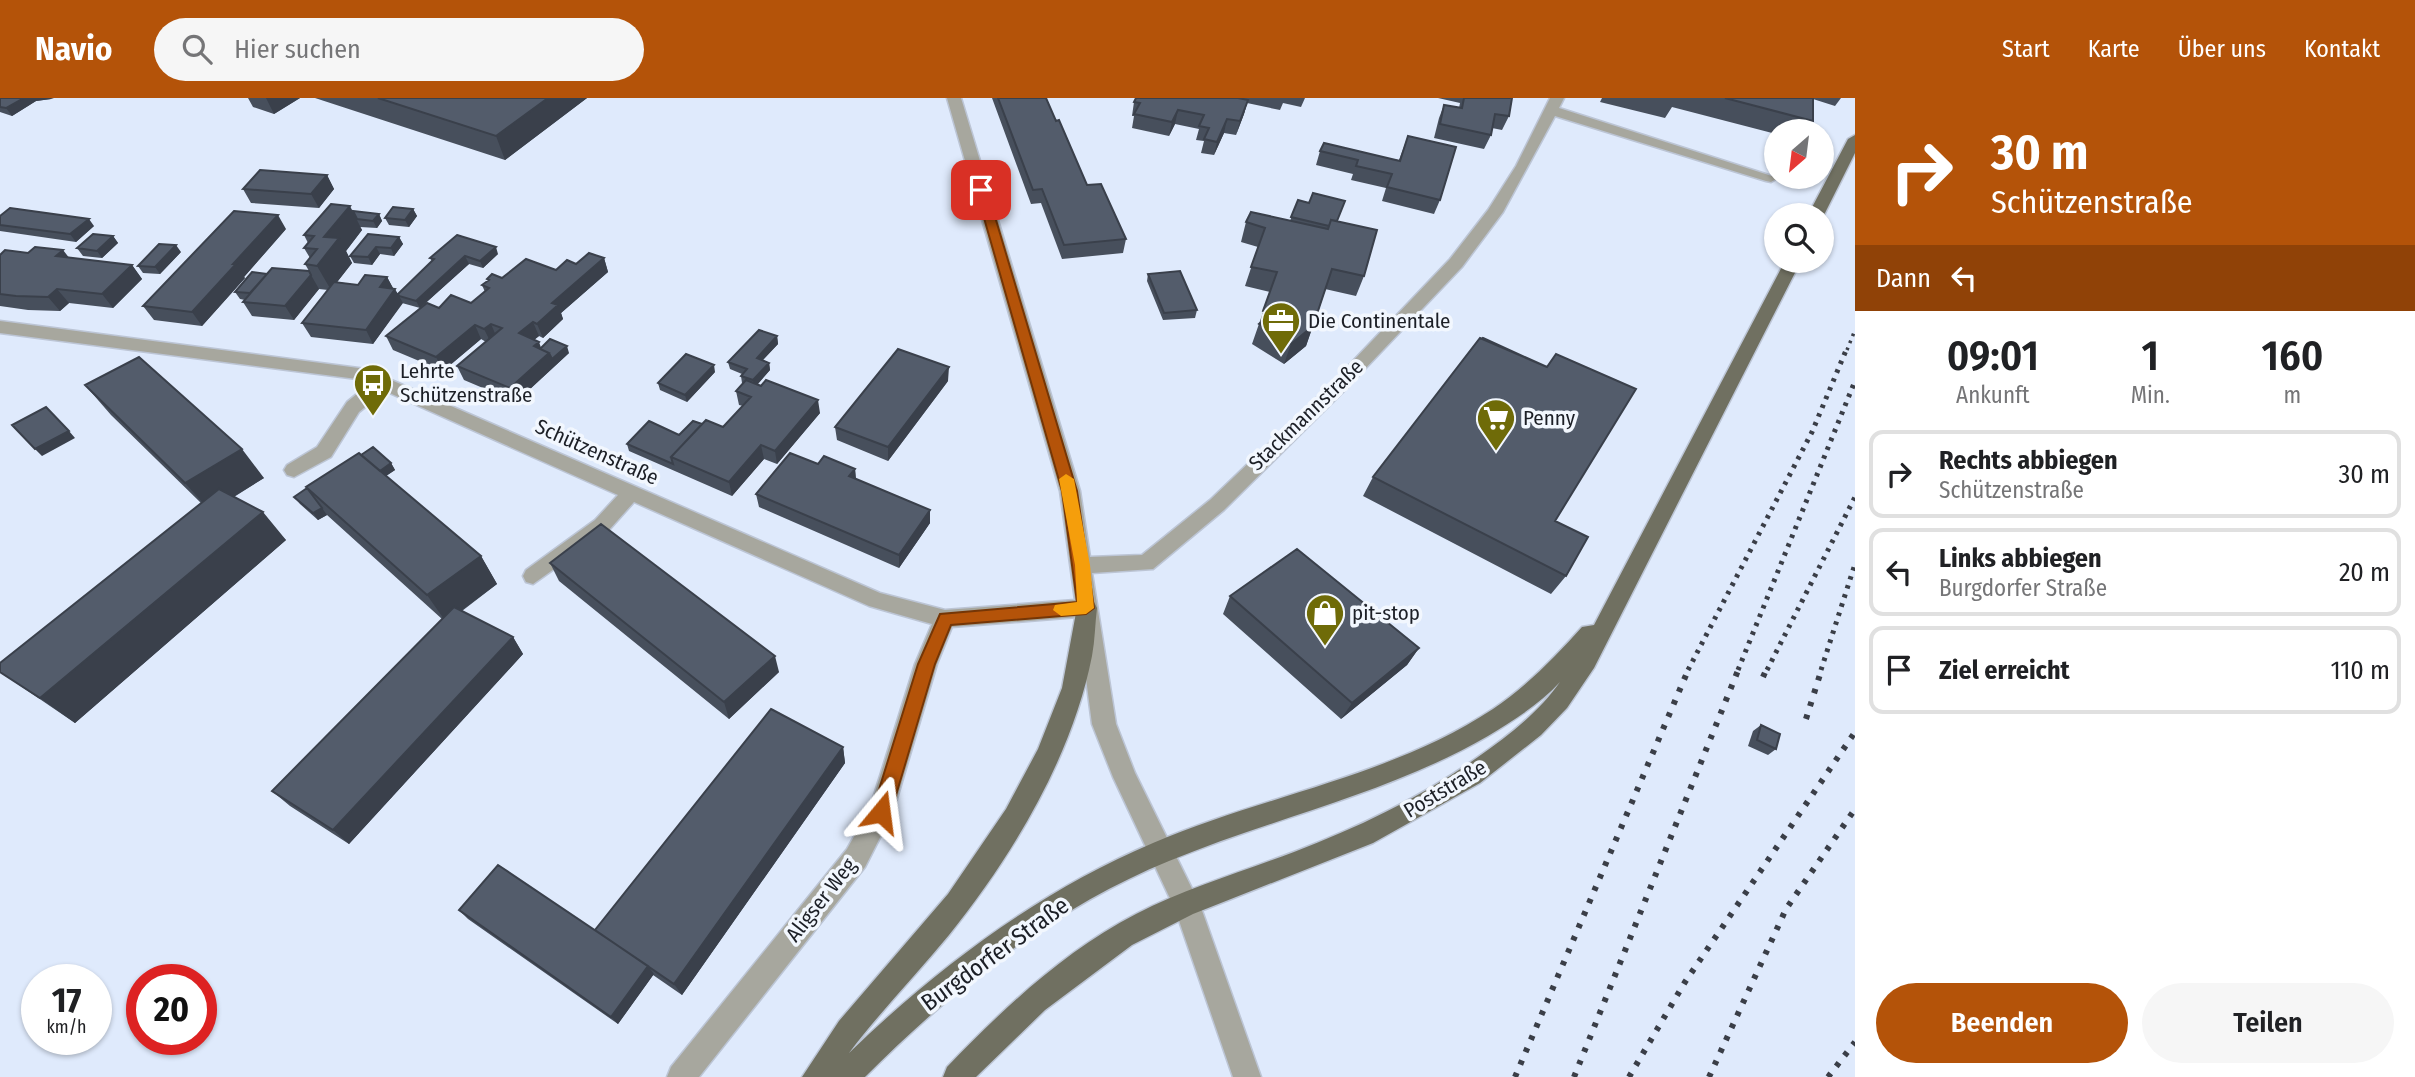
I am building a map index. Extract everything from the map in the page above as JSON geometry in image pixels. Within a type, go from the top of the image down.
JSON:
[{"type":"main road","points":[[1822,203],[1855,139]]},
{"type":"main road","name":"Poststraße","points":[[1187,905],[1299,862],[1406,813],[1478,772],[1519,740],[1560,700],[1586,661],[1628,582],[1787,273]]},
{"type":"main road","name":"Poststraße","points":[[1161,852],[1381,778],[1449,747],[1542,685],[1575,652],[1628,582]]},
{"type":"main road","points":[[816,1077],[842,1035],[956,904],[988,859],[1020,805],[1065,709],[1081,655],[1086,608]]},
{"type":"main road","name":"Burgdorfer Straße","points":[[845,1077],[926,1002],[1002,942],[1080,892],[1161,852]]},
{"type":"main road","points":[[957,1077],[1014,1023],[1082,965],[1124,936],[1187,905]]},
{"type":"street","points":[[954,98],[1070,491],[1104,724],[1125,777],[1187,905],[1247,1077]]},
{"type":"street","points":[[1554,104],[1764,176]]},
{"type":"street","name":"Stackmannstraße","points":[[1082,565],[1146,563],[1217,505],[1337,388],[1456,263],[1496,212],[1554,104]]},
{"type":"street","name":"Schützenstraße","points":[[0,327],[360,373],[876,600],[946,619],[1086,608]]},
{"type":"street","points":[[295,470],[324,452],[353,407],[383,383]]},
{"type":"street","points":[[533,576],[602,524],[631,493]]},
{"type":"street","name":"Aligser Weg","points":[[681,1077],[856,858],[881,812],[926,664],[946,619]]},
{"type":"building","points":[[0,98],[24,98],[6,108],[0,107]]},
{"type":"building","points":[[378,98],[548,98],[496,136]]},
{"type":"building","points":[[998,98],[1046,98],[1056,121],[1059,120],[1087,185],[1101,184],[1126,239],[1064,245],[1042,189],[1033,190]]},
{"type":"building","points":[[1136,98],[1248,100],[1240,121],[1227,119],[1217,142],[1204,139],[1209,128],[1199,126],[1204,115],[1178,110],[1172,122],[1134,114],[1140,103],[1134,102]]},
{"type":"building","points":[[1464,98],[1512,98],[1509,116],[1495,114],[1491,135],[1440,124],[1444,105],[1462,108]]},
{"type":"building","points":[[1725,98],[1813,98],[1813,119]]},
{"type":"building","points":[[1408,136],[1456,147],[1440,200],[1387,187],[1392,174],[1356,166],[1358,160],[1320,151],[1324,143],[1400,161]]},
{"type":"building","points":[[260,170],[327,175],[311,194],[243,189]]},
{"type":"building","points":[[1313,193],[1345,201],[1337,221],[1331,220],[1329,226],[1291,217],[1298,200],[1309,203]]},
{"type":"building","points":[[331,204],[350,206],[324,237],[339,238],[317,266],[305,264],[317,249],[304,248],[314,236],[304,235]]},
{"type":"building","points":[[393,207],[413,209],[405,220],[385,218]]},
{"type":"building","points":[[10,208],[89,219],[70,234],[0,225],[0,216]]},
{"type":"building","points":[[234,211],[278,215],[192,312],[143,306]]},
{"type":"building","points":[[353,211],[379,214],[373,221],[357,219]]},
{"type":"building","points":[[1251,212],[1328,229],[1331,220],[1377,230],[1364,276],[1332,269],[1313,326],[1291,344],[1259,324],[1271,314],[1263,311],[1277,272],[1251,267],[1265,228],[1246,222]]},
{"type":"building","points":[[93,234],[113,236],[97,251],[77,248]]},
{"type":"building","points":[[368,234],[399,237],[391,248],[376,247],[368,257],[350,256]]},
{"type":"building","points":[[457,235],[496,247],[480,261],[465,256],[416,301],[399,296],[398,294],[434,259],[430,258]]},
{"type":"building","points":[[159,244],[176,245],[155,267],[138,266]]},
{"type":"building","points":[[35,247],[63,250],[56,256],[132,265],[102,294],[57,289],[48,297],[0,294],[0,255],[5,250],[28,253]]},
{"type":"building","points":[[589,253],[604,258],[552,303],[558,305],[537,324],[533,322],[519,333],[539,342],[534,346],[549,353],[510,388],[457,366],[502,328],[491,324],[484,329],[475,325],[436,357],[386,336],[427,303],[439,308],[451,295],[471,303],[489,288],[482,285],[492,274],[502,278],[526,259],[556,270],[567,260],[576,264]]},
{"type":"building","points":[[272,268],[309,271],[311,275],[285,306],[243,302]]},
{"type":"building","points":[[1180,271],[1197,310],[1164,313],[1148,274]]},
{"type":"building","points":[[252,272],[267,274],[250,293],[235,292]]},
{"type":"building","points":[[365,275],[387,277],[380,287],[395,289],[366,330],[302,323],[334,282],[358,285]]},
{"type":"building","points":[[759,330],[777,336],[757,358],[769,363],[753,380],[741,376],[747,369],[728,362]]},
{"type":"building","name":"Penny","points":[[1480,338],[1547,367],[1556,354],[1636,389],[1555,521],[1588,537],[1566,576],[1373,477]]},
{"type":"building","points":[[1483,338],[1547,367],[1482,339]]},
{"type":"building","points":[[550,339],[567,346],[552,359],[549,353],[540,349]]},
{"type":"building","points":[[898,349],[949,367],[888,447],[835,427]]},
{"type":"building","points":[[686,354],[714,365],[685,395],[658,383]]},
{"type":"building","points":[[139,357],[242,449],[185,483],[85,385]]},
{"type":"building","points":[[746,380],[761,386],[766,380],[818,400],[775,451],[761,445],[729,482],[671,457],[706,420],[723,427],[751,397],[736,391]]},
{"type":"building","points":[[46,407],[69,431],[35,449],[12,425]]},
{"type":"building","points":[[649,421],[679,435],[693,421],[702,424],[671,457],[673,464],[627,444]]},
{"type":"building","points":[[373,447],[391,463],[380,471],[361,455]]},
{"type":"building","points":[[359,453],[481,556],[427,595],[306,487]]},
{"type":"building","points":[[790,453],[818,464],[824,456],[855,469],[849,476],[930,510],[899,555],[756,494]]},
{"type":"building","points":[[307,488],[322,508],[313,513],[294,497]]},
{"type":"building","points":[[219,489],[263,512],[40,698],[0,672],[0,663]]},
{"type":"building","points":[[601,524],[775,656],[724,702],[550,563]]},
{"type":"building","points":[[1297,549],[1419,648],[1352,703],[1230,596]]},
{"type":"building","points":[[454,607],[513,637],[333,830],[272,791]]},
{"type":"building","points":[[771,709],[843,747],[674,984],[595,930]]},
{"type":"building","points":[[1761,725],[1780,734],[1776,749],[1757,740]]},
{"type":"building","points":[[498,865],[648,966],[611,1017],[459,910]]},
{"type":"railway","points":[[1847,350],[1855,330]]},
{"type":"railway","points":[[1689,668],[1812,432],[1847,348]]},
{"type":"railway","points":[[1738,670],[1855,381]]},
{"type":"railway","points":[[1767,670],[1855,497]]},
{"type":"railway","points":[[1821,670],[1855,564]]},
{"type":"railway","points":[[1515,1077],[1689,668]]},
{"type":"railway","points":[[1574,1077],[1739,668]]},
{"type":"railway","points":[[1763,677],[1767,668]]},
{"type":"railway","points":[[1806,719],[1822,668]]},
{"type":"railway","points":[[1629,1077],[1685,982],[1855,732]]},
{"type":"railway","points":[[1709,1077],[1786,909],[1855,809]]},
{"type":"railway","points":[[1828,1077],[1855,1042]]},
{"type":"slow traffic","points":[[1061,610],[1086,608],[1082,565],[1066,479]]},
{"type":"place","name":"Die Continentale","points":[[1281,355]]},
{"type":"place","name":"Lehrte Schützenstraße","points":[[373,417]]},
{"type":"place","name":"Penny","points":[[1496,452]]},
{"type":"place","name":"pit-stop","points":[[1325,647]]},
{"type":"route","points":[[881,812],[926,664],[946,619],[1086,608],[1070,491],[981,190]]}]
